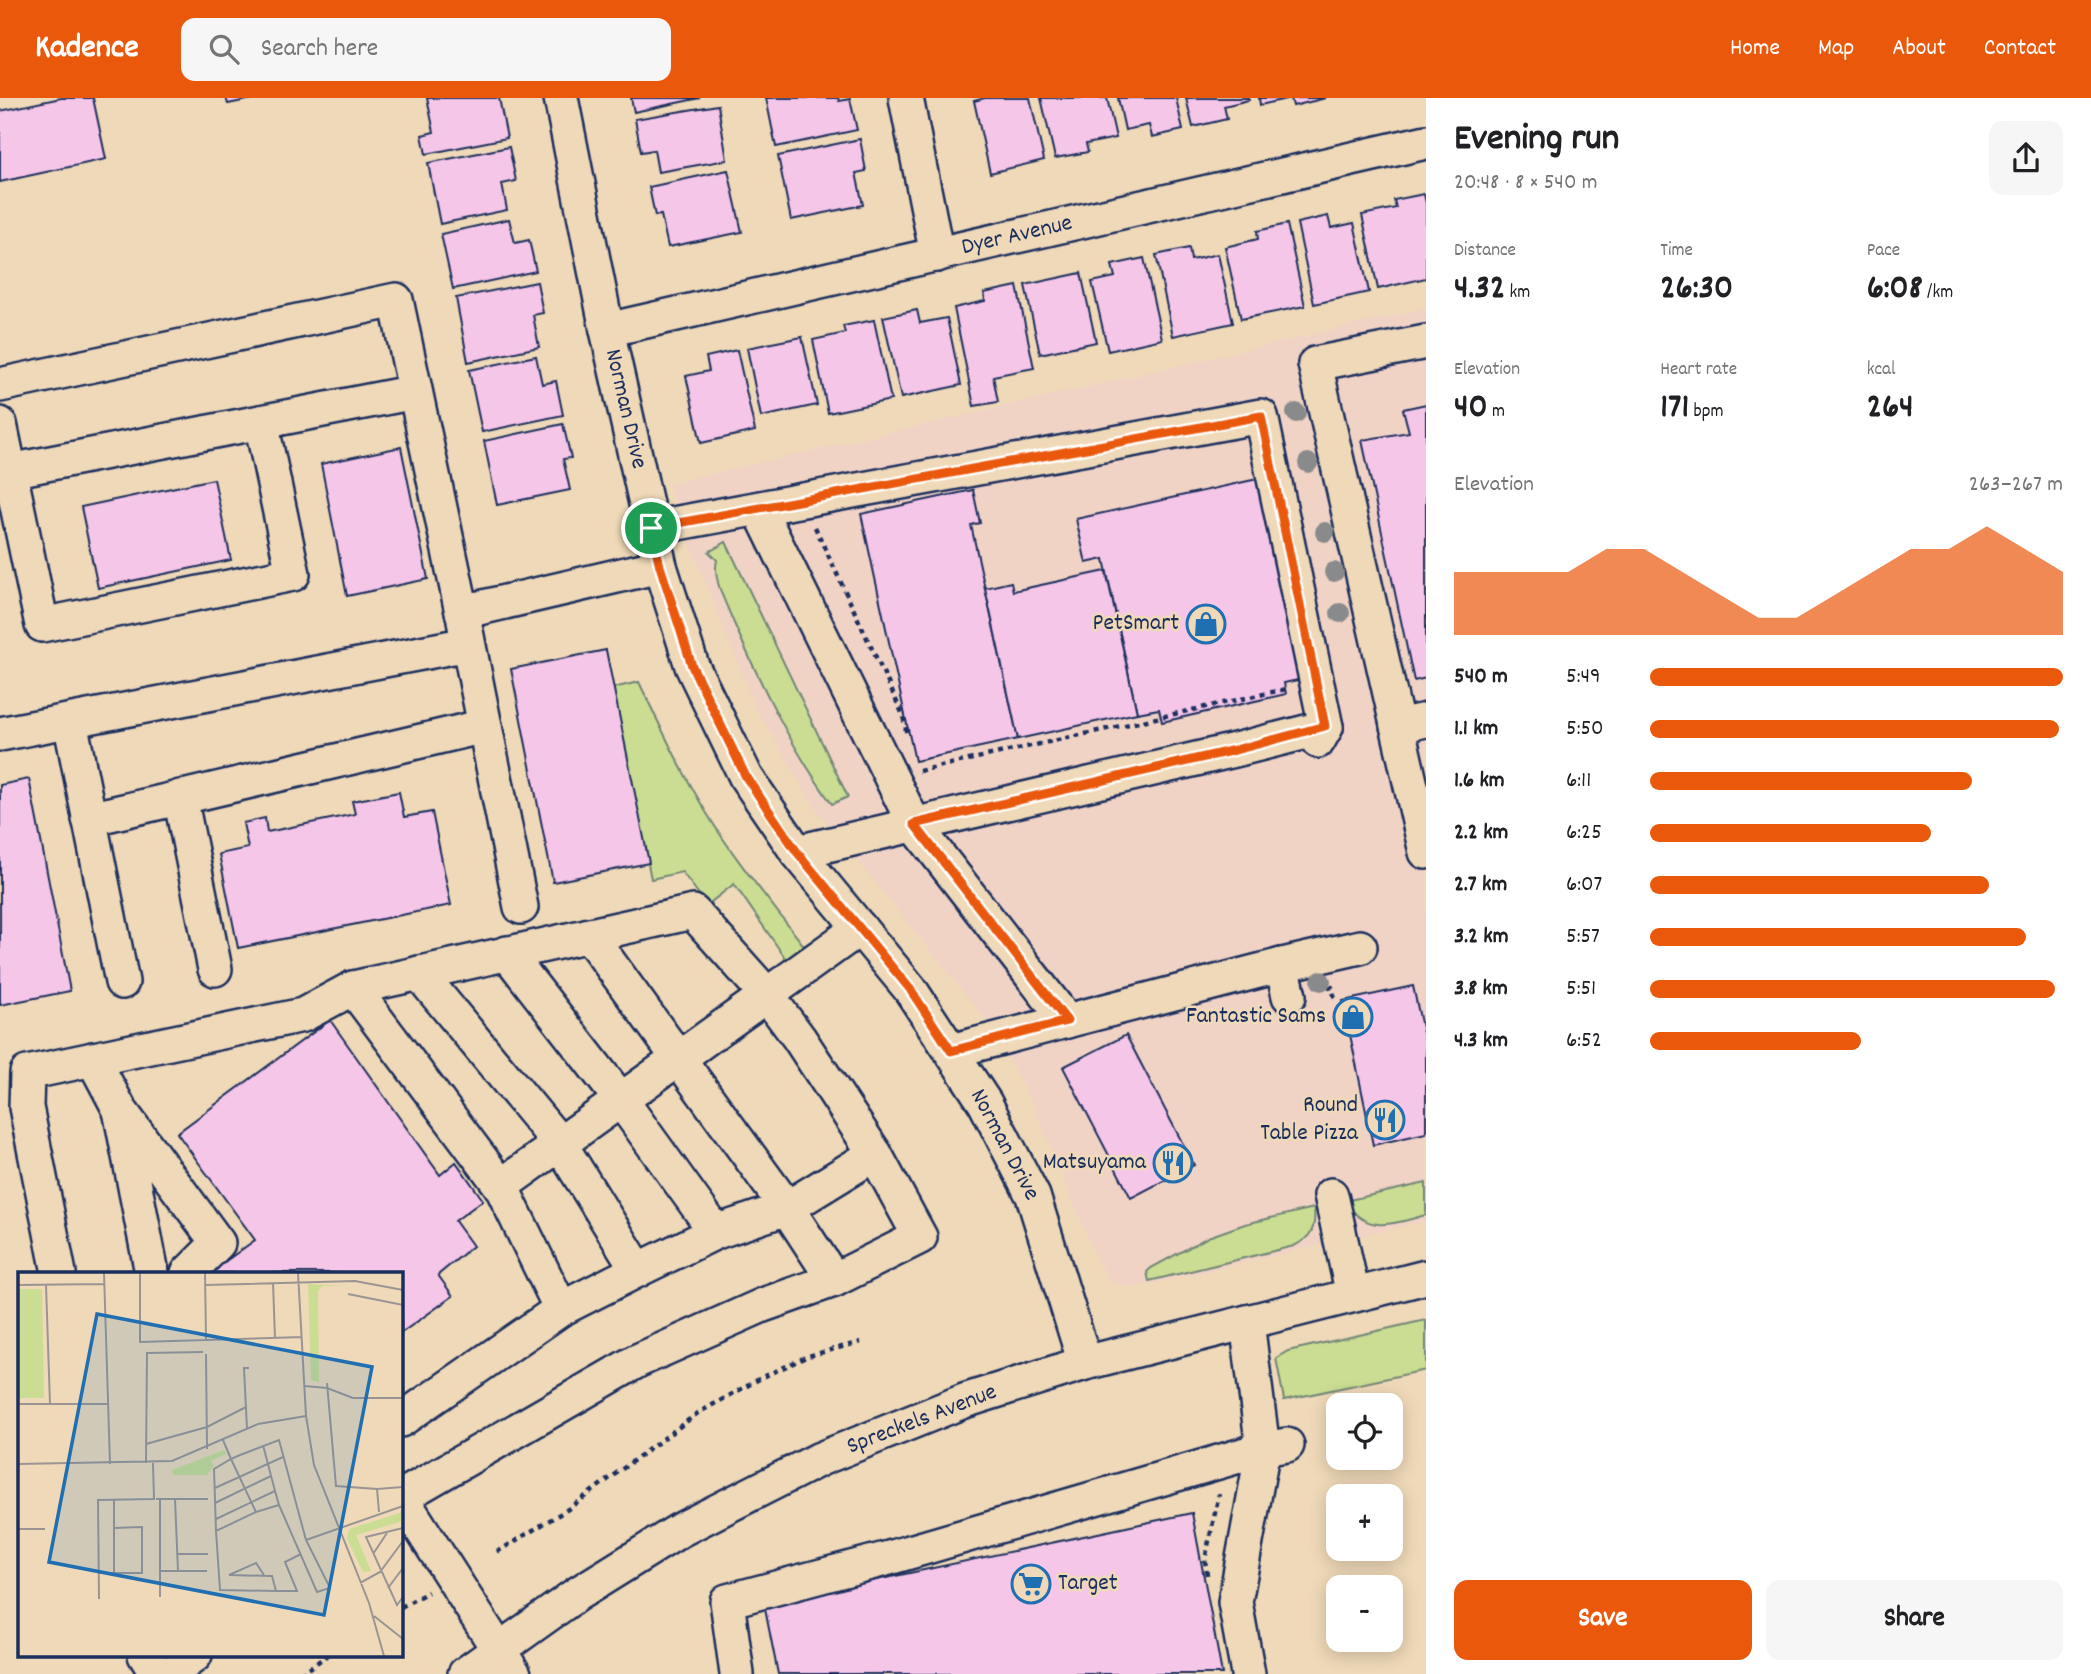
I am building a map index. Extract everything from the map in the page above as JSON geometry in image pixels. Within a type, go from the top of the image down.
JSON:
[{"type":"street","name":"Norman Drive","points":[[561,98],[607,330],[651,528],[660,566],[692,666],[746,777],[797,852],[910,989],[985,1103],[1033,1196],[1085,1363]]},
{"type":"street","points":[[906,98],[937,255]]},
{"type":"street","name":"Dyer Avenue","points":[[607,330],[1426,142]]},
{"type":"street","points":[[0,385],[396,300],[521,907]]},
{"type":"street","points":[[1426,342],[1315,364],[1412,723],[1426,852]]},
{"type":"street","points":[[10,471],[415,392]]},
{"type":"street","points":[[651,528],[1261,416],[1322,734],[1235,750],[797,852]]},
{"type":"street","points":[[0,424],[42,625],[293,574],[261,422]]},
{"type":"street","points":[[759,509],[914,824],[1067,1021]]},
{"type":"street","points":[[0,734],[70,721],[465,628],[660,566]]},
{"type":"street","points":[[70,721],[122,982]]},
{"type":"street","points":[[89,818],[485,726]]},
{"type":"street","points":[[180,797],[215,969]]},
{"type":"street","points":[[59,1272],[26,1107],[27,1073],[303,1015],[353,988],[693,912],[767,995],[799,1038],[876,1154],[919,1237],[834,1280],[763,1305],[637,1361],[402,1496]]},
{"type":"street","points":[[501,1186],[860,928]]},
{"type":"street","points":[[589,936],[788,1208],[834,1280]]},
{"type":"street","points":[[951,1051],[1067,1021],[1163,1009],[1285,980],[1360,947]]},
{"type":"street","points":[[507,953],[621,1100],[716,1232]]},
{"type":"street","points":[[419,973],[560,1144],[638,1270]]},
{"type":"street","points":[[353,988],[501,1186],[561,1309]]},
{"type":"street","points":[[93,1059],[120,1110],[218,1243],[189,1272]]},
{"type":"street","points":[[120,1110],[152,1272]]},
{"type":"street","points":[[402,1419],[561,1309],[716,1232],[788,1208],[876,1154]]},
{"type":"street","points":[[1331,1195],[1353,1295]]},
{"type":"street","name":"Spreckels Avenue","points":[[465,1674],[507,1662],[577,1594],[680,1530],[820,1459],[964,1401],[1085,1363],[1426,1277]]},
{"type":"street","points":[[1247,1322],[1275,1447],[1235,1602],[1248,1674]]},
{"type":"street","points":[[737,1674],[727,1601],[889,1558],[1275,1447]]},
{"type":"street","points":[[402,1499],[507,1662]]},
{"type":"street","points":[[146,1656],[157,1674]]},
{"type":"street","points":[[170,1674],[194,1656]]},
{"type":"path","points":[[814,524],[902,715],[908,738]]},
{"type":"path","points":[[915,772],[1290,688]]},
{"type":"path","points":[[497,1552],[568,1509],[698,1413],[808,1356],[861,1342]]},
{"type":"path","points":[[300,1674],[327,1656]]},
{"type":"shaded area","points":[[1426,308],[1426,1221],[1156,1283],[1131,1287],[1111,1282],[1099,1264],[1029,1096],[984,1018],[816,809],[755,707],[672,499],[669,484]]},
{"type":"green space","points":[[726,542],[848,797],[832,804],[790,738],[755,669],[720,591],[716,575],[717,560],[709,552]]},
{"type":"green space","points":[[639,682],[679,764],[717,830],[805,947],[786,959],[734,884],[707,905],[682,872],[651,879],[613,688]]},
{"type":"green space","points":[[1426,1183],[1426,1215],[1395,1223],[1375,1224],[1358,1216],[1350,1207],[1349,1200]]},
{"type":"green space","points":[[1314,1208],[1312,1231],[1294,1246],[1149,1281],[1147,1272],[1151,1268],[1208,1237],[1245,1224]]},
{"type":"green space","points":[[1426,1320],[1426,1370],[1284,1400],[1276,1358],[1288,1351]]},
{"type":"building","points":[[61,98],[93,98],[106,159],[0,182],[0,111]]},
{"type":"building","points":[[226,98],[257,98],[228,104]]},
{"type":"building","points":[[427,98],[499,98],[507,138],[426,154],[422,135],[434,132]]},
{"type":"building","points":[[631,98],[700,98],[634,112]]},
{"type":"building","points":[[766,98],[838,98],[839,101],[850,99],[857,130],[776,147]]},
{"type":"building","points":[[985,98],[1030,98],[1044,160],[990,173],[974,101]]},
{"type":"building","points":[[1041,98],[1107,98],[1116,138],[1086,144],[1088,152],[1055,158]]},
{"type":"building","points":[[1118,98],[1176,98],[1183,130],[1152,137],[1149,125],[1125,130]]},
{"type":"building","points":[[1186,98],[1249,100],[1224,106],[1227,119],[1193,127]]},
{"type":"building","points":[[1259,98],[1291,98],[1260,105]]},
{"type":"building","points":[[1291,98],[1326,98],[1293,106]]},
{"type":"building","points":[[718,105],[727,160],[658,172],[654,150],[641,152],[635,119]]},
{"type":"building","points":[[860,139],[866,171],[856,173],[863,205],[791,220],[778,156]]},
{"type":"building","points":[[509,147],[516,181],[502,184],[507,210],[440,224],[428,163]]},
{"type":"building","points":[[728,170],[742,232],[668,247],[661,215],[655,216],[649,187]]},
{"type":"building","points":[[1424,194],[1426,278],[1378,289],[1362,215],[1396,208],[1394,200]]},
{"type":"building","points":[[1328,216],[1331,228],[1354,223],[1369,292],[1314,304],[1297,223]]},
{"type":"building","points":[[509,219],[515,243],[529,240],[536,271],[453,289],[441,234]]},
{"type":"building","points":[[1287,224],[1305,306],[1241,319],[1225,247],[1258,239],[1257,231]]},
{"type":"building","points":[[1189,248],[1191,260],[1218,254],[1233,323],[1173,336],[1156,255]]},
{"type":"building","points":[[1144,258],[1162,339],[1108,351],[1092,282],[1115,277],[1112,265]]},
{"type":"building","points":[[1081,273],[1096,342],[1040,354],[1025,285]]},
{"type":"building","points":[[537,282],[543,313],[533,315],[539,347],[468,362],[456,298]]},
{"type":"building","points":[[1017,286],[1034,368],[993,376],[998,402],[974,406],[954,308],[985,301],[984,293]]},
{"type":"building","points":[[917,310],[920,323],[947,318],[961,385],[901,398],[883,317]]},
{"type":"building","points":[[874,320],[891,400],[828,413],[813,340],[845,333],[843,326]]},
{"type":"building","points":[[802,337],[817,405],[761,417],[747,348]]},
{"type":"building","points":[[737,350],[755,431],[701,443],[686,376],[709,371],[706,357]]},
{"type":"building","points":[[536,356],[542,384],[556,381],[563,415],[482,432],[469,370]]},
{"type":"building","points":[[1426,404],[1426,678],[1414,681],[1362,440],[1409,432],[1403,409]]},
{"type":"building","points":[[563,424],[571,458],[563,459],[570,490],[497,505],[484,441]]},
{"type":"building","points":[[401,447],[428,579],[347,596],[321,464]]},
{"type":"building","name":"PetSmart","points":[[1262,478],[1307,678],[1284,683],[1286,694],[1162,722],[1159,709],[1137,713],[1104,559],[1086,563],[1076,519]]},
{"type":"building","points":[[214,479],[231,560],[98,588],[81,507]]},
{"type":"building","points":[[973,490],[980,523],[971,525],[1018,739],[915,761],[861,514]]},
{"type":"building","points":[[1106,571],[1137,713],[1018,739],[985,588],[1011,582],[1013,591]]},
{"type":"building","points":[[606,650],[649,863],[553,882],[511,669]]},
{"type":"building","points":[[29,779],[70,991],[0,1005],[0,785]]},
{"type":"building","points":[[399,792],[404,817],[432,812],[451,905],[238,948],[219,854],[248,848],[243,823],[265,818],[267,832],[355,814],[352,801]]},
{"type":"building","points":[[1413,986],[1426,1046],[1426,1133],[1373,1145],[1343,1001]]},
{"type":"building","points":[[330,1020],[440,1175],[456,1162],[483,1200],[455,1221],[473,1246],[438,1275],[453,1296],[402,1332],[402,1272],[210,1272],[255,1240],[177,1133]]},
{"type":"building","points":[[1126,1035],[1194,1165],[1131,1198],[1063,1067]]},
{"type":"building","name":"Target","points":[[1192,1513],[1222,1674],[778,1674],[764,1604]]},
{"type":"place","name":"PetSmart","points":[[1206,624]]},
{"type":"place","name":"Fantastic Sams","points":[[1353,1017]]},
{"type":"place","name":"Round Table Pizza","points":[[1385,1120]]},
{"type":"place","name":"Matsuyama","points":[[1173,1163]]},
{"type":"place","name":"Target","points":[[1031,1584]]},
{"type":"route","points":[[1261,416],[1325,726],[1235,750],[914,824],[1067,1021],[951,1051],[910,989],[797,852],[746,777],[692,666],[660,566],[651,528],[1261,416]]}]
